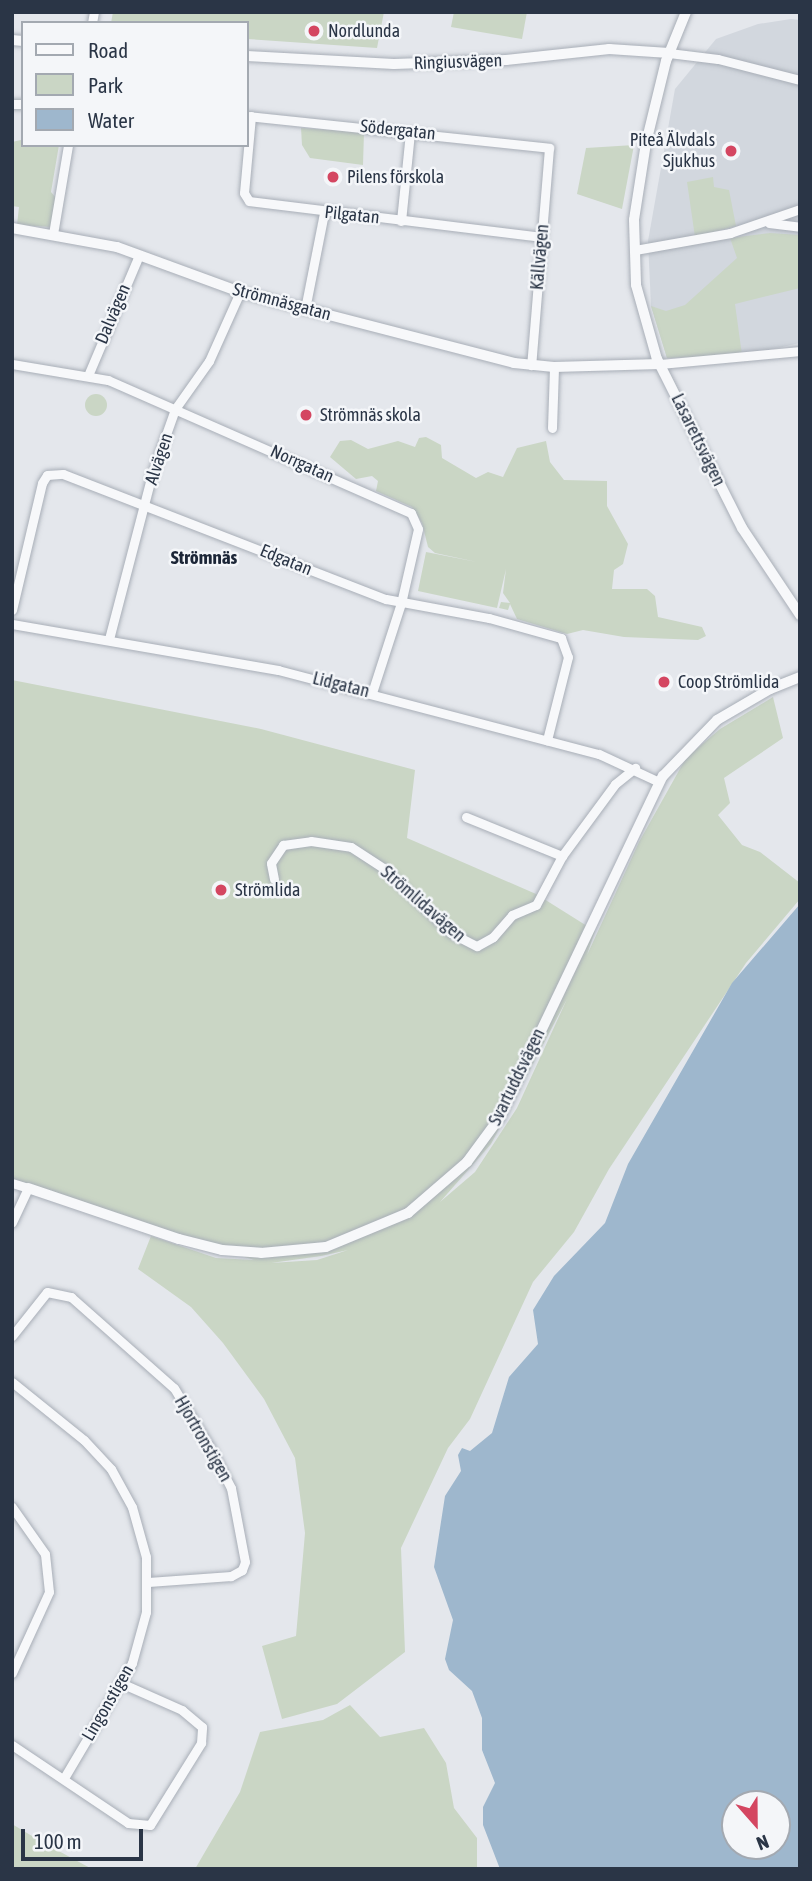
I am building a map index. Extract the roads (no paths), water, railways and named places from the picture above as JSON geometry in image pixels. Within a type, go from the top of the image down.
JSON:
[{"type":"street","name":"Lasarettsvägen","points":[[683,16],[668,53],[640,178],[635,250],[639,301],[660,364],[746,535],[800,615]]},
{"type":"street","name":"Ringiusvägen","points":[[248,55],[394,64],[506,60],[609,49],[668,53]]},
{"type":"street","points":[[668,53],[719,59],[800,80]]},
{"type":"street","name":"Södergatan","points":[[249,116],[549,148]]},
{"type":"street","points":[[401,221],[410,132]]},
{"type":"street","points":[[53,234],[68,147]]},
{"type":"street","name":"Pilgatan","points":[[247,147],[244,193],[248,201],[324,213],[542,237]]},
{"type":"street","name":"Källvägen","points":[[531,365],[549,148]]},
{"type":"street","points":[[635,250],[687,243],[767,223],[800,209]]},
{"type":"street","points":[[305,309],[324,213]]},
{"type":"street","points":[[767,223],[800,227]]},
{"type":"street","name":"Strömnäsgatan","points":[[12,228],[53,234],[139,254],[240,292],[531,365],[554,367],[660,364],[800,351]]},
{"type":"street","name":"Dalvägen","points":[[89,373],[139,254]]},
{"type":"street","name":"Alvägen","points":[[109,639],[145,504],[175,409],[209,361],[240,292]]},
{"type":"street","name":"Norrgatan","points":[[12,364],[89,373],[411,513],[418,529],[401,603],[372,693]]},
{"type":"street","points":[[552,428],[554,367]]},
{"type":"street","name":"Edgatan","points":[[12,610],[47,475],[63,474],[401,603],[489,618],[567,643],[568,657],[547,740]]},
{"type":"street","name":"Lidgatan","points":[[12,624],[223,657],[372,693],[547,740],[635,768],[659,782]]},
{"type":"street","name":"Svartuddsvägen","points":[[12,1182],[179,1239],[222,1250],[261,1253],[326,1247],[408,1213],[459,1171],[500,1117],[659,782],[677,757],[717,720],[770,689],[800,677]]},
{"type":"street","name":"Strömlidavägen","points":[[274,879],[271,863],[283,845],[310,841],[351,847],[383,868],[451,933],[477,946],[493,937],[512,915],[536,905],[562,856],[615,784],[635,768]]},
{"type":"street","points":[[466,817],[562,856]]},
{"type":"street","points":[[12,1222],[28,1188]]},
{"type":"street","name":"Hjortronstigen","points":[[12,1336],[47,1292],[71,1297],[174,1388],[211,1448],[231,1488],[245,1562],[242,1570],[231,1576],[148,1582]]},
{"type":"street","name":"Lingonstigen","points":[[12,1382],[84,1440],[111,1469],[141,1532],[148,1582],[140,1640],[123,1684],[64,1778]]},
{"type":"street","points":[[12,1507],[45,1554],[49,1592],[12,1673]]},
{"type":"street","points":[[12,1745],[128,1823],[150,1825],[159,1816],[201,1743],[202,1727],[182,1710],[123,1684]]},
{"type":"water","points":[[800,904],[800,1869],[500,1869],[483,1825],[483,1807],[495,1783],[482,1750],[482,1718],[472,1691],[449,1670],[445,1659],[453,1620],[434,1567],[445,1496],[461,1471],[458,1455],[462,1448],[470,1451],[492,1433],[509,1377],[538,1344],[533,1310],[554,1276],[605,1223],[628,1164],[732,983]]},
{"type":"place","name":"Nordlunda","points":[[314,31]]},
{"type":"place","name":"Piteå Älvdals Sjukhus","points":[[731,151]]},
{"type":"place","name":"Pilens förskola","points":[[333,177]]},
{"type":"place","name":"Strömnäs skola","points":[[306,415]]},
{"type":"place","name":"Coop Strömlida","points":[[664,682]]},
{"type":"place","name":"Strömlida","points":[[221,890]]},
{"type":"district","name":"Strömnäs","points":[[204,558]]}]
